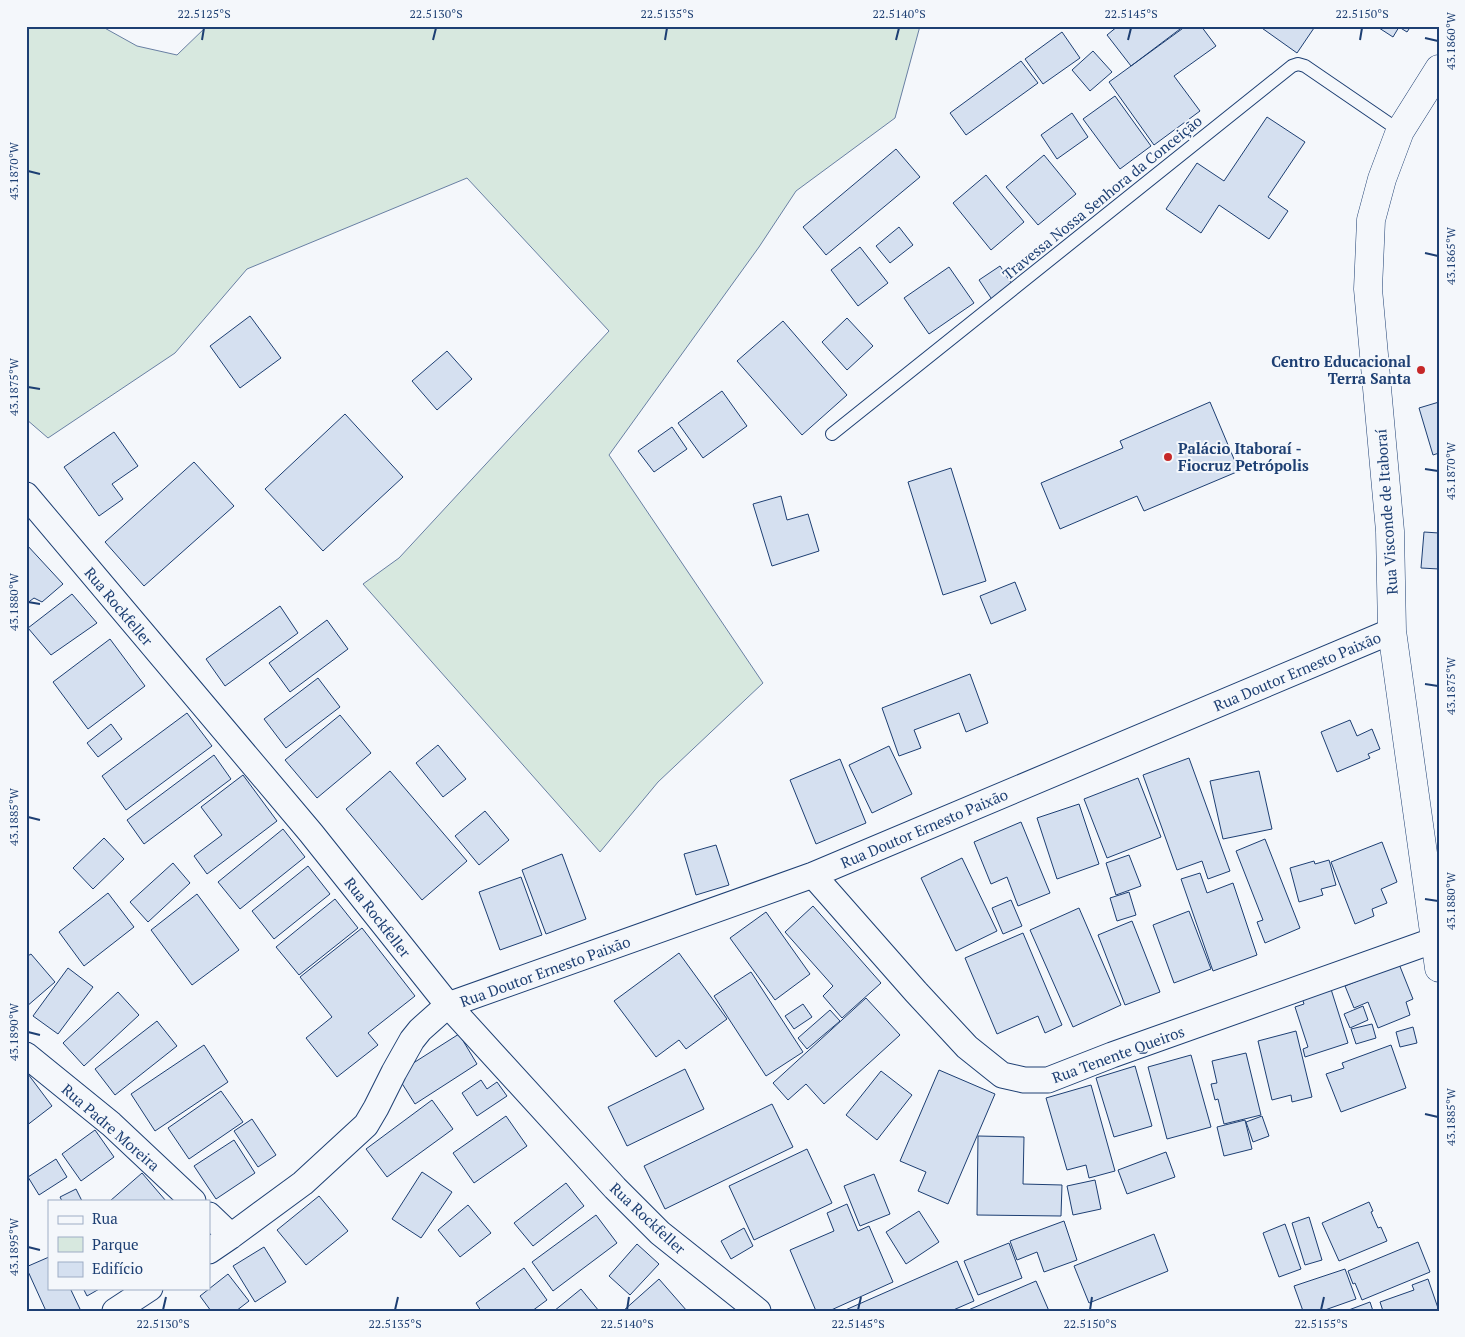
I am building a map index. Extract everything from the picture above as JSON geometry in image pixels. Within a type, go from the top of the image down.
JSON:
[{"type":"street","name":"Rua Visconde de Itaboraí","points":[[1439,70],[1400,130],[1382,179],[1371,220],[1368,289],[1390,531],[1392,632],[1439,968]]},
{"type":"street","name":"Rua Rockfeller","points":[[26,495],[310,833],[448,1005],[615,1188],[660,1233],[758,1311]]},
{"type":"street","name":"Rua Doutor Ernesto Paixão","points":[[448,1005],[813,875],[1392,632]]},
{"type":"street","name":"Rua Tenente Queiros","points":[[813,875],[967,1047],[1002,1075],[1024,1080],[1048,1080],[1112,1055],[1435,940]]},
{"type":"street","points":[[210,1249],[303,1183],[366,1125],[412,1040],[420,1030],[448,1005]]},
{"type":"street","name":"Rua Padre Moreira","points":[[26,1055],[110,1124],[192,1200]]},
{"type":"street","points":[[210,1216],[231,1236]]},
{"type":"street","points":[[115,1311],[147,1290]]},
{"type":"lane","name":"Travessa Nossa Senhora da Conceição","points":[[832,434],[1292,66],[1298,64],[1305,66],[1400,130]]},
{"type":"green space","points":[[26,26],[101,26],[137,46],[177,55],[207,26],[920,26],[895,118],[796,191],[759,247],[609,455],[763,683],[658,782],[600,852],[363,584],[399,558],[609,331],[467,178],[247,269],[175,353],[48,438],[26,419]]},
{"type":"building","points":[[1118,26],[1184,26],[1131,66],[1107,35]]},
{"type":"building","points":[[1186,26],[1201,26],[1216,46],[1174,76],[1200,111],[1154,145],[1109,82]]},
{"type":"building","points":[[1259,26],[1312,26],[1314,28],[1297,53]]},
{"type":"building","points":[[1376,26],[1411,26],[1407,32],[1399,27],[1393,37]]},
{"type":"building","points":[[1062,32],[1080,58],[1043,84],[1025,59]]},
{"type":"building","points":[[1093,51],[1112,72],[1090,91],[1072,70]]},
{"type":"building","points":[[1021,61],[1038,83],[966,135],[950,113]]},
{"type":"building","points":[[1115,96],[1151,146],[1120,169],[1083,119]]},
{"type":"building","points":[[1072,113],[1088,137],[1057,159],[1041,135]]},
{"type":"building","points":[[1267,117],[1305,142],[1268,197],[1288,211],[1269,239],[1219,205],[1201,233],[1166,209],[1197,163],[1224,181]]},
{"type":"building","points":[[896,149],[920,177],[826,255],[803,227]]},
{"type":"building","points":[[1044,155],[1076,194],[1038,225],[1006,187]]},
{"type":"building","points":[[986,175],[1024,222],[991,250],[953,203]]},
{"type":"building","points":[[899,227],[913,245],[890,263],[876,246]]},
{"type":"building","points":[[860,247],[888,283],[858,306],[831,270]]},
{"type":"building","points":[[1000,266],[1014,287],[993,301],[979,280]]},
{"type":"building","points":[[949,267],[974,303],[929,334],[904,298]]},
{"type":"building","points":[[250,316],[281,358],[240,388],[210,346]]},
{"type":"building","points":[[847,318],[873,346],[847,370],[822,342]]},
{"type":"building","points":[[783,321],[847,395],[802,435],[737,361]]},
{"type":"building","points":[[447,351],[472,379],[437,410],[412,381]]},
{"type":"building","points":[[722,391],[747,426],[703,458],[678,423]]},
{"type":"building","name":"Palácio Itaboraí - Fiocruz Petrópolis","points":[[1210,402],[1239,471],[1144,511],[1137,496],[1060,529],[1041,483],[1123,448],[1120,441]]},
{"type":"building","points":[[1439,402],[1439,453],[1433,455],[1419,408]]},
{"type":"building","points":[[345,414],[403,477],[323,551],[265,489]]},
{"type":"building","points":[[672,427],[687,449],[654,472],[638,451]]},
{"type":"building","points":[[114,432],[138,466],[112,484],[123,499],[99,516],[64,467]]},
{"type":"building","points":[[194,462],[234,506],[144,586],[105,542]]},
{"type":"building","points":[[951,468],[986,581],[943,595],[908,482]]},
{"type":"building","points":[[781,496],[787,520],[808,514],[819,551],[772,566],[753,504]]},
{"type":"building","points":[[1424,532],[1439,533],[1439,569],[1421,568]]},
{"type":"building","points":[[26,544],[63,584],[42,602],[34,598],[26,604]]},
{"type":"building","points":[[1015,582],[1026,610],[991,624],[980,596]]},
{"type":"building","points":[[72,594],[97,623],[51,655],[28,628]]},
{"type":"building","points":[[280,606],[298,633],[225,686],[206,659]]},
{"type":"building","points":[[327,620],[348,649],[290,692],[269,663]]},
{"type":"building","points":[[110,639],[145,686],[88,729],[53,682]]},
{"type":"building","points":[[970,674],[988,723],[966,732],[959,713],[914,730],[921,748],[899,756],[882,708]]},
{"type":"building","points":[[318,678],[340,707],[286,748],[264,719]]},
{"type":"building","points":[[187,713],[212,746],[126,810],[102,776]]},
{"type":"building","points":[[340,715],[371,753],[317,798],[285,760]]},
{"type":"building","points":[[1350,720],[1357,736],[1372,729],[1380,749],[1368,754],[1370,758],[1337,772],[1321,732]]},
{"type":"building","points":[[111,724],[122,739],[98,757],[87,743]]},
{"type":"building","points":[[438,745],[466,779],[443,797],[416,763]]},
{"type":"building","points":[[889,746],[912,794],[872,813],[849,765]]},
{"type":"building","points":[[214,755],[231,779],[144,844],[127,820]]},
{"type":"building","points":[[1189,758],[1230,871],[1208,879],[1202,861],[1177,870],[1143,775]]},
{"type":"building","points":[[840,759],[866,823],[816,844],[790,780]]},
{"type":"building","points":[[390,771],[467,861],[422,900],[346,809]]},
{"type":"building","points":[[1259,771],[1272,829],[1223,839],[1210,781]]},
{"type":"building","points":[[243,775],[277,821],[207,874],[194,856],[222,835],[201,807]]},
{"type":"building","points":[[1138,778],[1161,837],[1107,858],[1084,799]]},
{"type":"building","points":[[1079,804],[1099,864],[1057,879],[1037,818]]},
{"type":"building","points":[[485,811],[509,840],[479,865],[455,836]]},
{"type":"building","points":[[1021,822],[1050,893],[1018,906],[1007,877],[991,884],[974,842]]},
{"type":"building","points":[[283,829],[305,857],[240,909],[218,882]]},
{"type":"building","points":[[104,838],[124,859],[93,889],[73,868]]},
{"type":"building","points":[[1265,839],[1300,928],[1265,943],[1257,922],[1263,920],[1236,851]]},
{"type":"building","points":[[1382,842],[1397,882],[1381,889],[1387,903],[1372,909],[1374,916],[1355,924],[1331,862]]},
{"type":"building","points":[[716,845],[729,885],[696,895],[684,854]]},
{"type":"building","points":[[562,854],[586,919],[546,934],[522,870]]},
{"type":"building","points":[[1129,855],[1141,886],[1116,895],[1106,863]]},
{"type":"building","points":[[962,858],[997,931],[956,951],[921,878]]},
{"type":"building","points":[[1329,860],[1336,885],[1321,889],[1323,895],[1299,902],[1290,868],[1314,861],[1315,864]]},
{"type":"building","points":[[173,863],[190,883],[148,922],[130,902]]},
{"type":"building","points":[[308,866],[330,894],[274,939],[252,911]]},
{"type":"building","points":[[1200,873],[1207,893],[1233,883],[1257,955],[1213,971],[1181,879]]},
{"type":"building","points":[[521,877],[542,935],[500,950],[479,892]]},
{"type":"building","points":[[1129,892],[1136,915],[1117,921],[1110,898]]},
{"type":"building","points":[[108,893],[134,927],[84,966],[59,932]]},
{"type":"building","points":[[197,894],[239,950],[192,985],[151,930]]},
{"type":"building","points":[[335,899],[358,928],[299,975],[276,947]]},
{"type":"building","points":[[1011,900],[1022,926],[1003,934],[992,908]]},
{"type":"building","points":[[813,906],[881,983],[842,1018],[823,996],[833,986],[785,932]]},
{"type":"building","points":[[1079,908],[1121,1005],[1073,1027],[1030,930]]},
{"type":"building","points":[[1189,911],[1211,969],[1174,983],[1153,925]]},
{"type":"building","points":[[766,912],[810,974],[775,1000],[730,938]]},
{"type":"building","points":[[1132,921],[1160,992],[1125,1005],[1098,935]]},
{"type":"building","points":[[362,928],[415,996],[368,1033],[378,1045],[337,1077],[306,1038],[332,1017],[300,977]]},
{"type":"building","points":[[1023,933],[1062,1025],[1045,1033],[1038,1016],[997,1034],[965,958]]},
{"type":"building","points":[[679,953],[727,1019],[686,1049],[679,1040],[656,1057],[614,1001]]},
{"type":"building","points":[[31,954],[55,982],[26,1007],[26,957]]},
{"type":"building","points":[[1399,964],[1413,999],[1406,1002],[1410,1015],[1378,1028],[1368,1002],[1354,1008],[1345,986]]},
{"type":"building","points":[[68,968],[93,987],[58,1034],[33,1016]]},
{"type":"building","points":[[751,972],[803,1052],[766,1076],[714,996]]},
{"type":"building","points":[[1330,986],[1348,1043],[1305,1057],[1303,1049],[1308,1047],[1295,1007],[1304,1004],[1301,995]]},
{"type":"building","points":[[118,992],[139,1015],[84,1066],[63,1043]]},
{"type":"building","points":[[866,998],[900,1035],[824,1104],[806,1084],[788,1100],[773,1083]]},
{"type":"building","points":[[803,1004],[812,1017],[794,1029],[785,1016]]},
{"type":"building","points":[[1363,1006],[1368,1020],[1350,1028],[1344,1014]]},
{"type":"building","points":[[830,1010],[840,1021],[807,1049],[798,1038]]},
{"type":"building","points":[[157,1021],[177,1046],[115,1095],[95,1069]]},
{"type":"building","points":[[1372,1024],[1376,1038],[1356,1044],[1351,1029]]},
{"type":"building","points":[[1413,1027],[1417,1043],[1400,1047],[1396,1032]]},
{"type":"building","points":[[1296,1031],[1312,1097],[1292,1102],[1291,1095],[1272,1100],[1258,1041]]},
{"type":"building","points":[[459,1034],[477,1064],[415,1104],[396,1074]]},
{"type":"building","points":[[204,1045],[228,1082],[155,1131],[131,1094]]},
{"type":"building","points":[[1391,1045],[1406,1088],[1341,1112],[1326,1074],[1344,1068],[1342,1063]]},
{"type":"building","points":[[1246,1053],[1261,1115],[1224,1124],[1218,1099],[1215,1100],[1211,1084],[1217,1083],[1212,1061]]},
{"type":"building","points":[[1191,1055],[1211,1127],[1167,1139],[1148,1067]]},
{"type":"building","points":[[1135,1066],[1152,1126],[1114,1137],[1096,1078]]},
{"type":"building","points":[[685,1069],[704,1109],[627,1146],[608,1107]]},
{"type":"building","points":[[939,1070],[995,1094],[948,1204],[918,1191],[926,1172],[900,1161]]},
{"type":"building","points":[[881,1071],[912,1095],[877,1140],[846,1115]]},
{"type":"building","points":[[28,1074],[52,1106],[26,1126],[26,1076]]},
{"type":"building","points":[[481,1080],[487,1089],[497,1082],[507,1096],[477,1116],[462,1093]]},
{"type":"building","points":[[1091,1085],[1115,1171],[1089,1178],[1086,1165],[1067,1170],[1046,1098]]},
{"type":"building","points":[[221,1091],[243,1122],[189,1159],[168,1128]]},
{"type":"building","points":[[432,1100],[453,1129],[387,1177],[366,1149]]},
{"type":"building","points":[[772,1104],[793,1147],[665,1209],[644,1166]]},
{"type":"building","points":[[506,1116],[527,1146],[474,1183],[453,1153]]},
{"type":"building","points":[[1262,1116],[1269,1136],[1253,1142],[1246,1122]]},
{"type":"building","points":[[252,1119],[276,1155],[258,1167],[234,1131]]},
{"type":"building","points":[[1245,1120],[1252,1149],[1224,1156],[1217,1127]]},
{"type":"building","points":[[95,1130],[114,1157],[81,1181],[62,1154]]},
{"type":"building","points":[[978,1136],[1024,1137],[1023,1184],[1062,1185],[1061,1216],[977,1215]]},
{"type":"building","points":[[234,1140],[255,1173],[216,1199],[194,1166]]},
{"type":"building","points":[[807,1149],[832,1203],[754,1240],[729,1186]]},
{"type":"building","points":[[1166,1152],[1175,1177],[1127,1194],[1118,1170]]},
{"type":"building","points":[[56,1159],[67,1177],[39,1195],[28,1177]]},
{"type":"building","points":[[422,1172],[452,1192],[421,1238],[392,1219]]},
{"type":"building","points":[[142,1173],[165,1200],[111,1200]]},
{"type":"building","points":[[874,1174],[890,1214],[860,1226],[844,1186]]},
{"type":"building","points":[[1095,1180],[1101,1209],[1073,1215],[1067,1186]]},
{"type":"building","points":[[566,1183],[584,1206],[533,1246],[514,1223]]},
{"type":"building","points":[[76,1189],[82,1200],[62,1200],[60,1197]]},
{"type":"building","points":[[319,1196],[348,1231],[306,1265],[277,1230]]},
{"type":"building","points":[[1369,1202],[1378,1228],[1381,1227],[1387,1241],[1339,1261],[1322,1223]]},
{"type":"building","points":[[847,1204],[858,1231],[869,1226],[893,1282],[829,1311],[816,1311],[790,1250],[834,1231],[827,1213]]},
{"type":"building","points":[[468,1205],[491,1233],[460,1257],[438,1230]]},
{"type":"building","points":[[919,1211],[939,1242],[906,1264],[886,1232]]},
{"type":"building","points":[[596,1215],[617,1243],[553,1291],[532,1262]]},
{"type":"building","points":[[1309,1217],[1322,1260],[1305,1265],[1292,1223]]},
{"type":"building","points":[[1064,1221],[1077,1260],[1044,1272],[1037,1252],[1017,1260],[1010,1241]]},
{"type":"building","points":[[1285,1224],[1301,1269],[1279,1277],[1263,1233]]},
{"type":"building","points":[[744,1228],[753,1246],[731,1259],[721,1241]]},
{"type":"building","points":[[1154,1234],[1168,1271],[1089,1303],[1074,1266]]},
{"type":"building","points":[[1418,1242],[1430,1272],[1362,1300],[1348,1271]]},
{"type":"building","points":[[1009,1243],[1022,1278],[978,1295],[964,1261]]},
{"type":"building","points":[[637,1244],[659,1264],[630,1295],[609,1276]]},
{"type":"building","points":[[264,1247],[286,1282],[255,1302],[233,1266]]},
{"type":"building","points":[[48,1257],[48,1290],[71,1290],[80,1309],[75,1311],[46,1311],[26,1267]]},
{"type":"building","points":[[957,1261],[974,1301],[951,1311],[843,1311]]},
{"type":"building","points":[[524,1268],[547,1300],[532,1311],[481,1311],[476,1303]]},
{"type":"building","points":[[1345,1269],[1356,1299],[1322,1311],[1303,1311],[1294,1286]]},
{"type":"building","points":[[228,1274],[249,1301],[236,1311],[211,1311],[200,1296]]},
{"type":"building","points":[[659,1279],[687,1311],[623,1311]]},
{"type":"building","points":[[1428,1279],[1439,1311],[1383,1311],[1380,1302],[1414,1290],[1412,1285]]},
{"type":"building","points":[[1036,1281],[1049,1311],[966,1311]]},
{"type":"building","points":[[581,1289],[599,1311],[554,1311]]},
{"type":"building","points":[[84,1290],[98,1290],[87,1296]]},
{"type":"building","points":[[1370,1302],[1373,1311],[1346,1311]]},
{"type":"place","name":"Centro Educacional Terra Santa","points":[[1421,370]]},
{"type":"place","name":"Palácio Itaboraí - Fiocruz Petrópolis","points":[[1168,457]]}]
